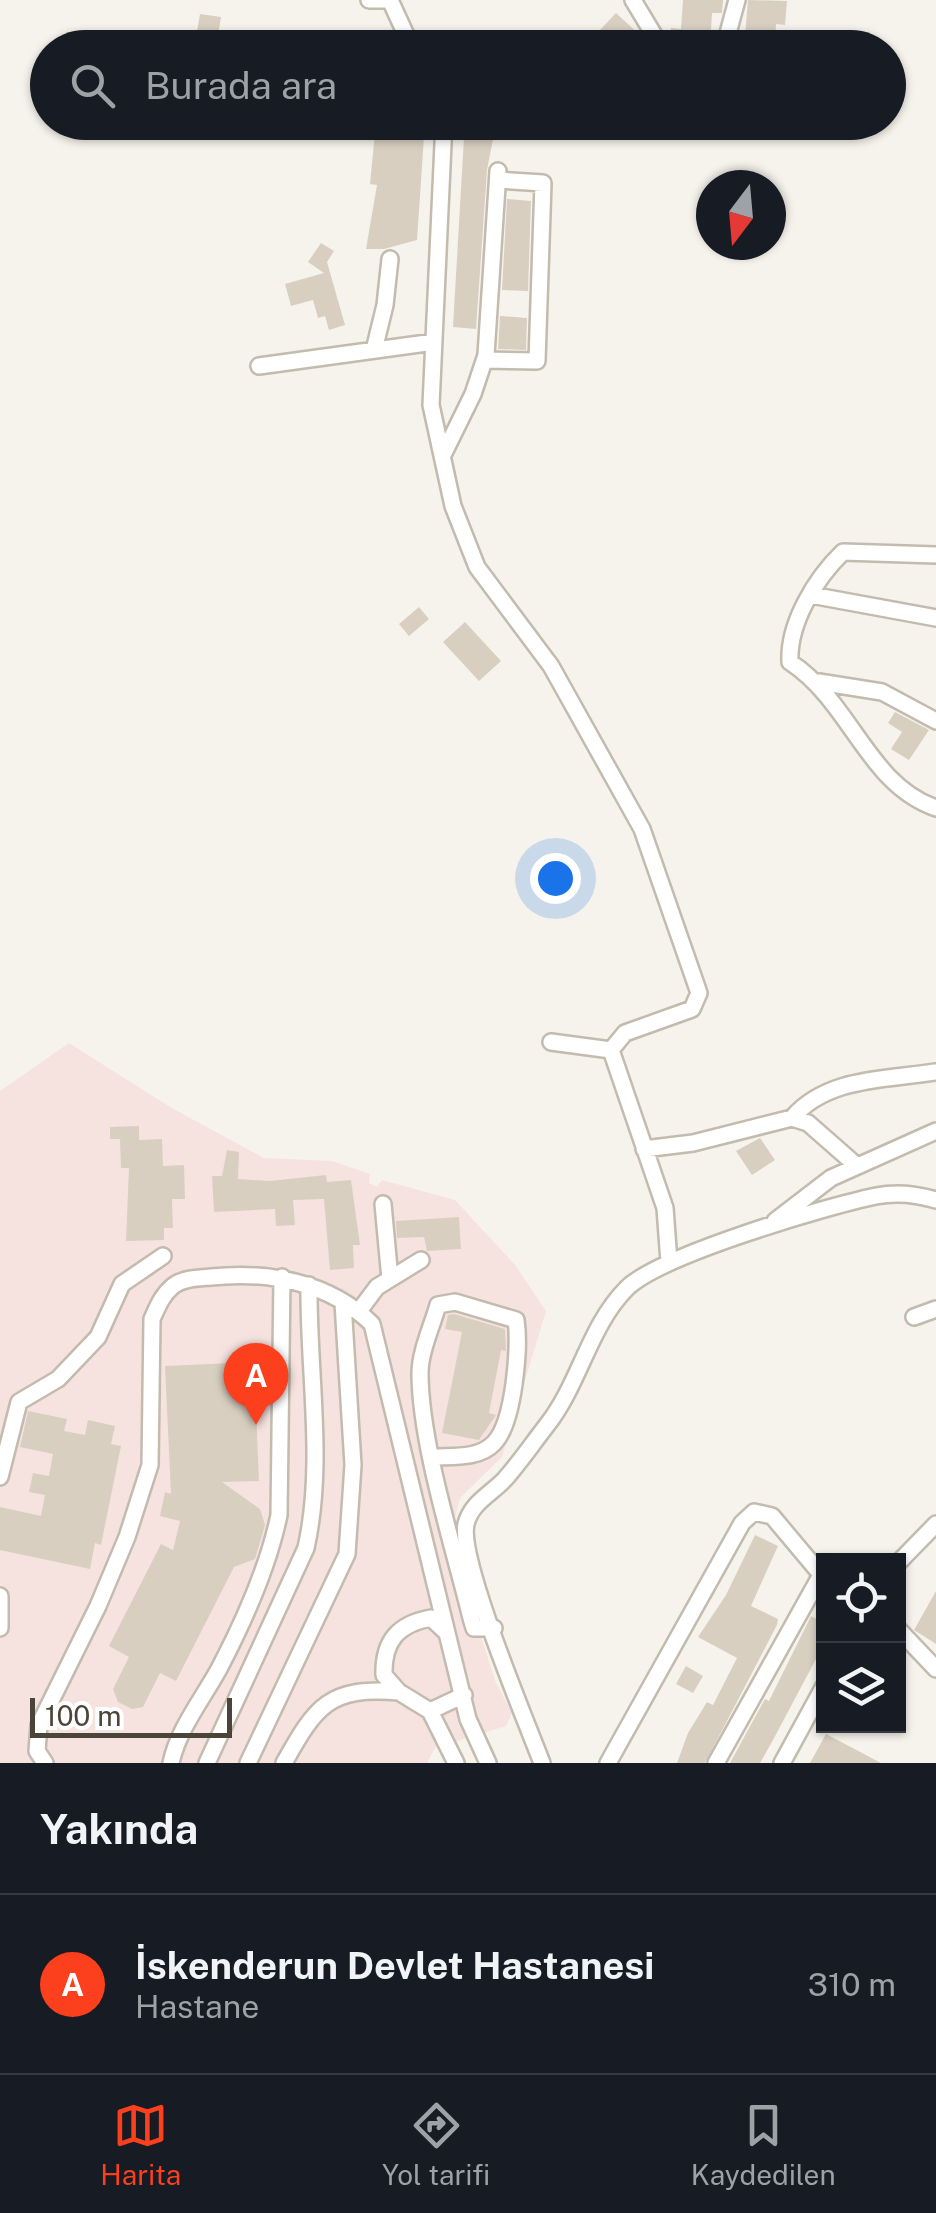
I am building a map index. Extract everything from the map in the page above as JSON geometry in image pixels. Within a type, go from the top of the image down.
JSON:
[{"type":"street","points":[[369,0],[388,0],[403,30]]},
{"type":"street","points":[[633,0],[651,30]]},
{"type":"street","points":[[729,30],[737,0]]},
{"type":"street","points":[[443,140],[431,405],[453,506],[477,566],[551,666],[642,828],[699,993],[692,1008],[625,1033],[612,1050]]},
{"type":"street","points":[[443,455],[474,394],[484,360],[498,175],[543,183],[537,361],[484,360]]},
{"type":"street","points":[[374,350],[386,305],[390,259]]},
{"type":"street","points":[[258,366],[434,342]]},
{"type":"street","points":[[936,555],[843,552],[823,570],[789,642],[790,662],[819,682],[888,779],[914,800],[936,808]]},
{"type":"street","points":[[812,595],[936,618]]},
{"type":"street","points":[[819,682],[882,692],[936,721]]},
{"type":"street","points":[[551,1042],[612,1050]]},
{"type":"street","points":[[612,1050],[666,1208],[669,1262]]},
{"type":"street","points":[[792,1118],[810,1098],[830,1088],[936,1072]]},
{"type":"street","points":[[644,1149],[693,1143],[792,1118],[808,1123],[858,1166]]},
{"type":"street","points":[[766,1228],[831,1178],[936,1131]]},
{"type":"street","points":[[542,1763],[472,1565],[465,1527],[472,1508],[505,1479],[562,1406],[600,1324],[624,1290],[647,1270],[766,1228],[878,1196],[914,1194],[936,1200]]},
{"type":"street","points":[[383,1204],[390,1279]]},
{"type":"street","points":[[0,1476],[19,1402],[58,1379],[98,1337],[122,1284],[163,1256]]},
{"type":"street","points":[[358,1311],[376,1287],[421,1260]]},
{"type":"street","points":[[45,1763],[34,1738],[127,1538],[150,1464],[153,1440],[148,1349],[152,1319],[162,1297],[176,1282],[239,1274],[282,1276],[309,1286],[358,1311],[372,1324],[468,1719],[488,1763]]},
{"type":"street","points":[[171,1763],[222,1664],[264,1569],[275,1534],[282,1276]]},
{"type":"street","points":[[207,1763],[212,1744],[306,1548],[315,1483],[309,1286]]},
{"type":"street","points":[[434,1457],[478,1454],[496,1442],[508,1408],[519,1341],[516,1320],[455,1302],[438,1305],[420,1370],[434,1457],[470,1618],[474,1628],[494,1628]]},
{"type":"street","points":[[248,1763],[347,1554],[353,1465],[343,1303]]},
{"type":"street","points":[[914,1317],[936,1310]]},
{"type":"street","points":[[608,1763],[742,1524],[754,1512],[772,1516],[816,1569]]},
{"type":"street","points":[[906,1555],[936,1524]]},
{"type":"street","points":[[716,1763],[816,1587]]},
{"type":"street","points":[[0,1596],[0,1628]]},
{"type":"street","points":[[447,1633],[431,1618],[410,1622],[393,1635],[384,1675],[399,1692],[430,1711],[456,1763]]},
{"type":"street","points":[[906,1637],[936,1668]]},
{"type":"street","points":[[284,1763],[312,1714],[340,1696],[368,1689],[399,1692]]},
{"type":"street","points":[[430,1711],[464,1695]]},
{"type":"street","points":[[782,1763],[816,1701]]},
{"type":"shaded area","points":[[69,1043],[170,1107],[264,1158],[332,1161],[370,1174],[369,1183],[377,1187],[382,1180],[455,1200],[515,1265],[546,1311],[502,1457],[460,1498],[455,1518],[453,1551],[496,1683],[512,1713],[506,1726],[435,1748],[427,1763],[0,1763],[0,1091]]},
{"type":"building","points":[[683,0],[723,0],[722,13],[712,13],[711,30],[671,30],[681,29]]},
{"type":"building","points":[[748,0],[787,1],[785,25],[776,24],[776,30],[746,30]]},
{"type":"building","points":[[616,13],[634,30],[600,30]]},
{"type":"building","points":[[200,14],[221,17],[219,30],[197,30]]},
{"type":"building","points":[[374,140],[424,140],[417,240],[384,249],[366,249],[377,185],[370,184]]},
{"type":"building","points":[[464,140],[493,140],[487,170],[476,329],[453,327]]},
{"type":"building","points":[[507,199],[531,201],[528,291],[502,290]]},
{"type":"building","points":[[321,243],[334,251],[327,262],[345,325],[329,330],[325,316],[318,318],[313,300],[291,306],[285,284],[324,273],[308,262]]},
{"type":"building","points":[[500,316],[527,318],[526,350],[498,349]]},
{"type":"building","points":[[419,607],[429,619],[409,636],[399,624]]},
{"type":"building","points":[[465,622],[501,661],[479,681],[443,642]]},
{"type":"building","points":[[895,712],[929,730],[909,760],[891,749],[902,732],[888,723]]},
{"type":"building","points":[[139,1126],[139,1140],[162,1139],[163,1166],[184,1165],[185,1199],[172,1199],[173,1228],[164,1228],[164,1240],[126,1241],[129,1168],[121,1168],[120,1139],[110,1139],[110,1127]]},
{"type":"building","points":[[760,1138],[775,1160],[752,1175],[736,1151]]},
{"type":"building","points":[[227,1150],[239,1152],[238,1179],[270,1181],[326,1175],[327,1182],[351,1180],[360,1245],[353,1245],[354,1268],[330,1270],[324,1199],[293,1200],[295,1225],[276,1226],[275,1209],[214,1212],[212,1176],[222,1176]]},
{"type":"building","points":[[459,1217],[461,1249],[427,1251],[424,1237],[397,1238],[396,1221]]},
{"type":"building","points":[[448,1315],[505,1329],[506,1351],[501,1350],[489,1413],[496,1415],[479,1440],[442,1433],[462,1332],[445,1329]]},
{"type":"building","points":[[254,1362],[259,1481],[222,1482],[260,1509],[265,1525],[255,1559],[234,1567],[176,1681],[160,1673],[143,1707],[132,1709],[118,1702],[113,1689],[129,1657],[109,1646],[161,1544],[173,1550],[180,1521],[160,1516],[165,1492],[171,1494],[165,1366]]},
{"type":"building","points":[[28,1411],[67,1419],[64,1431],[85,1435],[88,1420],[115,1426],[111,1444],[121,1446],[101,1545],[95,1543],[90,1569],[0,1550],[0,1507],[41,1516],[45,1495],[29,1492],[33,1473],[49,1476],[53,1454],[20,1447]]},
{"type":"building","points":[[755,1535],[778,1546],[751,1606],[778,1619],[777,1625],[705,1763],[677,1763],[688,1733],[707,1702],[713,1705],[737,1658],[698,1637],[726,1595]]},
{"type":"building","points":[[936,1591],[936,1644],[914,1630]]},
{"type":"building","points":[[811,1616],[816,1619],[816,1659],[773,1740],[760,1763],[730,1763],[765,1699],[769,1701]]},
{"type":"building","points":[[686,1666],[703,1676],[693,1693],[676,1684]]},
{"type":"building","points":[[826,1734],[864,1754],[881,1763],[810,1763]]},
{"type":"place","name":"İskenderun Devlet Hastanesi","points":[[256,1425]]}]
